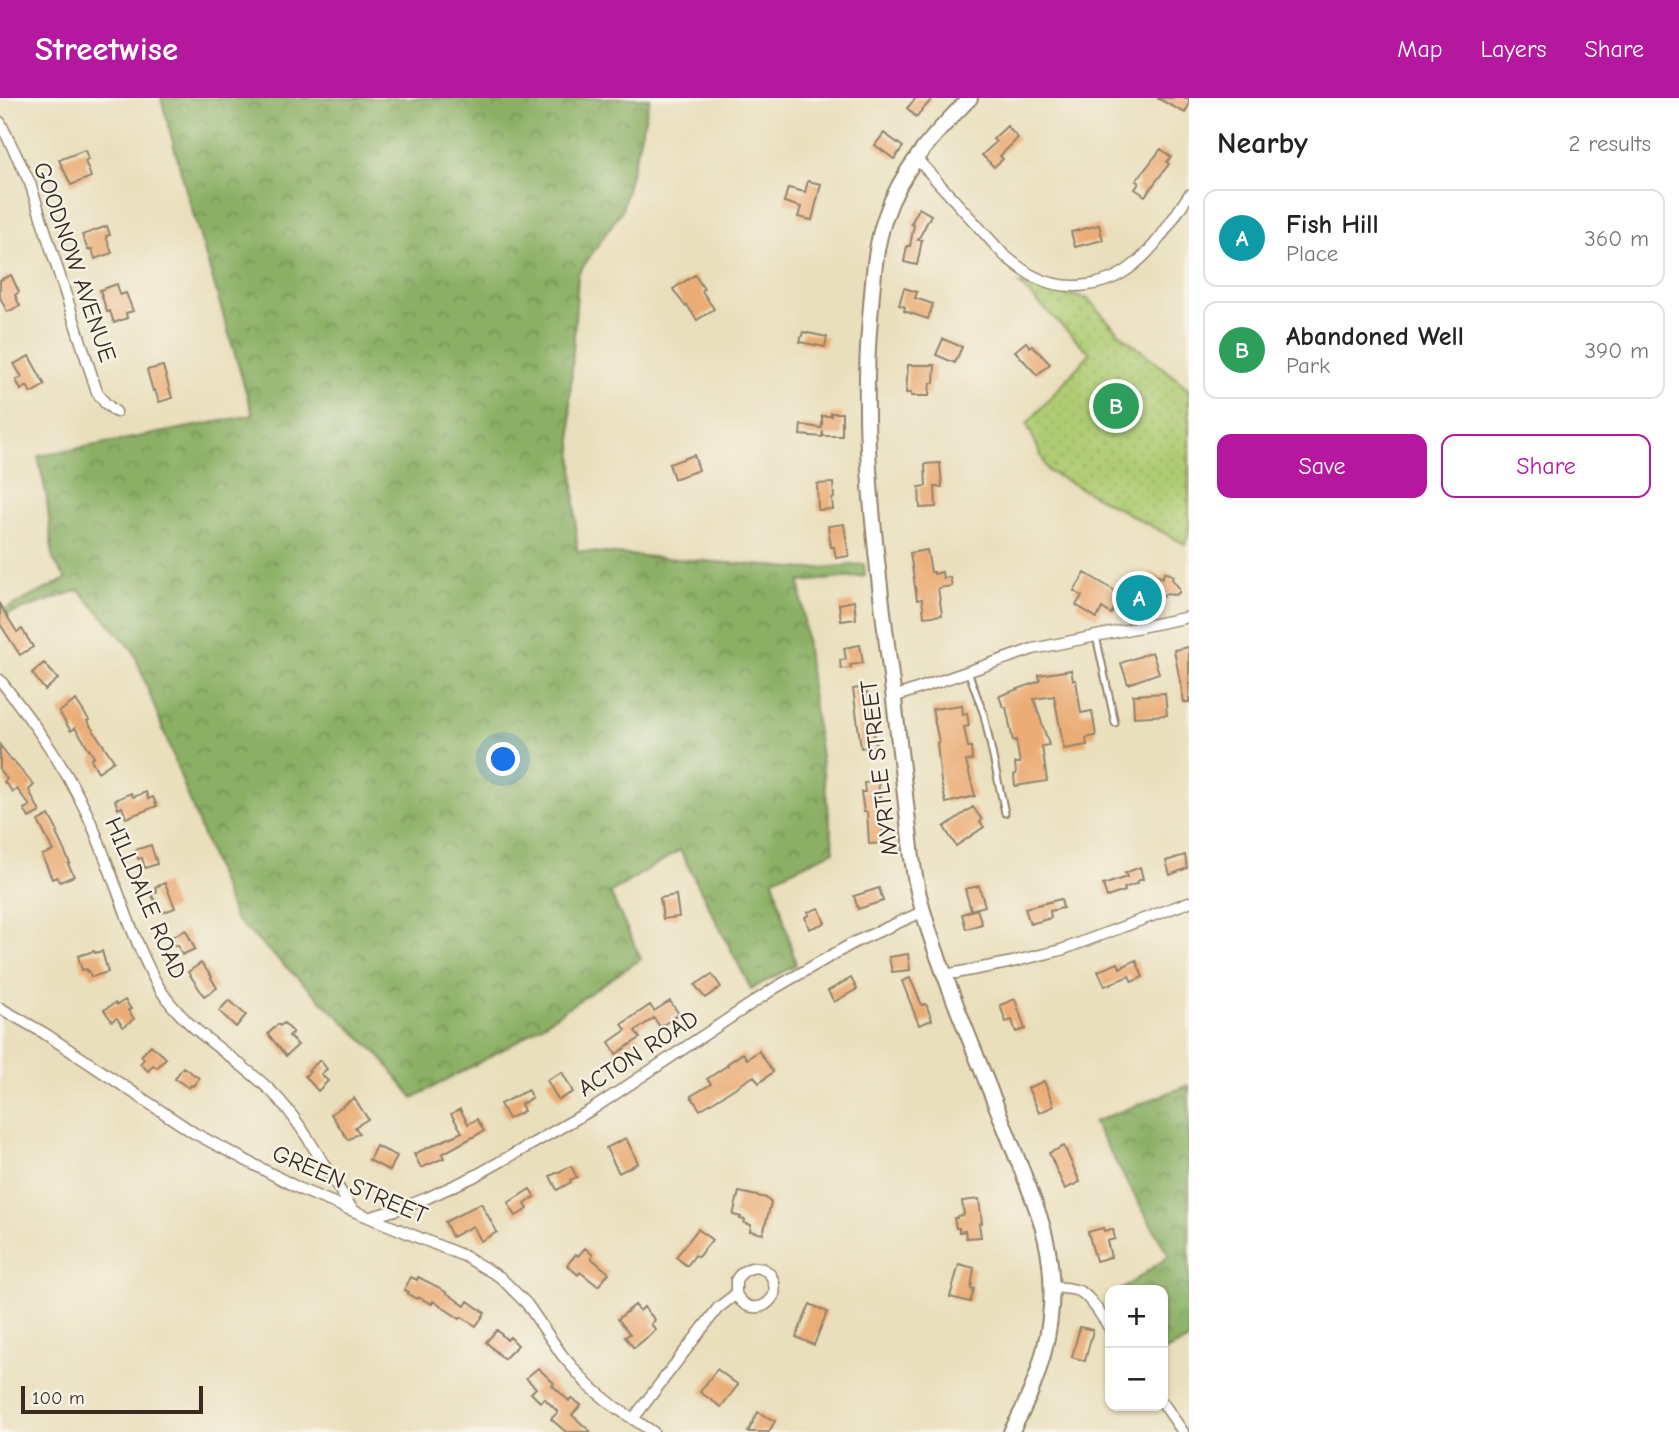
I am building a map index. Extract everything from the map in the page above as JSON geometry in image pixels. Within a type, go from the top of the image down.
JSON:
[{"type":"street","name":"MYRTLE STREET","points":[[970,98],[928,141],[902,178],[884,219],[874,272],[866,373],[874,538],[914,877],[922,912],[945,975],[1038,1213],[1050,1262],[1052,1287],[1048,1338],[1034,1384],[1011,1432]]},
{"type":"street","name":"GOODNOW AVENUE","points":[[0,122],[30,183],[97,392],[116,412]]},
{"type":"street","points":[[916,158],[1004,255],[1019,268],[1055,284],[1087,285],[1120,275],[1137,262],[1155,242],[1189,195]]},
{"type":"street","points":[[894,697],[1033,649],[1189,617]]},
{"type":"street","name":"HILLDALE ROAD","points":[[0,680],[40,734],[79,796],[139,948],[159,988],[194,1029],[274,1094],[306,1134],[353,1211]]},
{"type":"street","points":[[945,975],[1061,950],[1189,902]]},
{"type":"street","name":"ACTON ROAD","points":[[371,1217],[402,1208],[473,1177],[592,1110],[775,988],[855,942],[922,912]]},
{"type":"street","name":"GREEN STREET","points":[[0,1008],[44,1033],[194,1133],[302,1190],[464,1256],[499,1277],[527,1304],[562,1355],[589,1385],[608,1402],[653,1432]]},
{"type":"street","points":[[751,1268],[765,1270],[771,1275],[776,1288],[774,1295],[759,1308],[745,1306],[736,1294],[736,1280],[745,1270],[751,1268]]},
{"type":"street","points":[[1052,1287],[1080,1292],[1089,1299],[1105,1322]]},
{"type":"street","points":[[633,1419],[718,1308],[736,1294]]},
{"type":"street","points":[[1168,1410],[1184,1432]]},
{"type":"lane","points":[[1096,636],[1115,723]]},
{"type":"lane","points":[[968,671],[984,715],[1005,813]]},
{"type":"green space","points":[[161,98],[650,98],[622,210],[578,274],[570,399],[577,551],[806,569],[864,564],[865,576],[800,582],[811,686],[834,851],[773,879],[796,965],[751,989],[680,850],[610,893],[641,959],[515,1043],[413,1098],[379,1055],[234,918],[133,650],[79,590],[0,617],[0,612],[66,579],[53,559],[47,499],[38,456],[253,415]]},
{"type":"green space","points":[[1019,284],[1088,299],[1117,331],[1189,389],[1189,532],[1185,544],[1048,471],[1027,424],[1090,353]]},
{"type":"green space","points":[[1189,1085],[1189,1340],[1168,1350],[1168,1285],[1128,1285],[1169,1256],[1093,1122]]},
{"type":"building","points":[[916,98],[933,98],[916,117],[907,108]]},
{"type":"building","points":[[1157,98],[1189,98],[1189,105],[1185,113]]},
{"type":"building","points":[[1007,126],[1018,138],[1000,156],[1003,159],[994,167],[982,155],[996,142],[993,139]]},
{"type":"building","points":[[884,133],[903,147],[894,159],[875,145]]},
{"type":"building","points":[[1161,149],[1171,157],[1167,162],[1169,164],[1145,196],[1135,189],[1139,183],[1136,181]]},
{"type":"building","points":[[85,150],[88,159],[85,161],[91,177],[71,185],[59,160]]},
{"type":"building","points":[[808,181],[821,184],[812,220],[798,217],[801,207],[784,202],[788,188],[805,192]]},
{"type":"building","points":[[919,208],[931,215],[918,240],[922,240],[917,265],[904,262],[914,225],[911,224]]},
{"type":"building","points":[[1099,225],[1103,240],[1075,247],[1071,232]]},
{"type":"building","points":[[107,226],[110,235],[106,236],[112,253],[95,259],[92,249],[88,250],[82,235]]},
{"type":"building","points":[[11,275],[19,292],[15,295],[20,306],[7,312],[0,297],[0,280]]},
{"type":"building","points":[[695,275],[714,309],[697,320],[673,289]]},
{"type":"building","points":[[117,284],[120,295],[126,293],[133,311],[126,313],[127,318],[114,323],[110,311],[107,312],[100,290]]},
{"type":"building","points":[[904,288],[917,292],[915,298],[933,304],[928,319],[904,311],[905,307],[899,305]]},
{"type":"building","points":[[803,332],[827,337],[825,347],[800,342]]},
{"type":"building","points":[[943,339],[962,347],[955,363],[936,355]]},
{"type":"building","points":[[1026,342],[1050,364],[1037,375],[1015,351]]},
{"type":"building","points":[[29,356],[45,385],[31,393],[27,386],[21,390],[16,380],[22,377],[14,364]]},
{"type":"building","points":[[908,365],[935,365],[934,383],[930,383],[929,396],[911,396],[911,393],[906,393]]},
{"type":"building","points":[[163,366],[172,398],[159,402],[147,370]]},
{"type":"building","points":[[831,413],[842,413],[842,436],[823,436],[823,431],[822,437],[800,435],[801,425],[822,428],[822,416],[831,416]]},
{"type":"building","points":[[694,455],[699,470],[674,479],[669,464]]},
{"type":"building","points":[[940,463],[942,487],[935,487],[936,507],[920,508],[919,487],[926,486],[925,464]]},
{"type":"building","points":[[833,483],[833,509],[818,510],[817,484]]},
{"type":"building","points":[[844,524],[849,556],[836,558],[834,547],[831,547],[828,526]]},
{"type":"building","points":[[927,550],[931,572],[942,572],[943,578],[950,577],[952,586],[938,588],[942,615],[924,617],[922,599],[917,600],[910,553]]},
{"type":"building","points":[[1152,572],[1162,578],[1165,572],[1174,576],[1172,579],[1179,588],[1179,593],[1165,594],[1163,597],[1148,589],[1145,585]]},
{"type":"building","points":[[1085,573],[1122,595],[1111,614],[1102,608],[1097,618],[1076,605],[1082,596],[1074,591]]},
{"type":"building","points":[[854,601],[856,619],[841,621],[839,604]]},
{"type":"building","points":[[0,605],[17,632],[22,629],[33,647],[20,655],[0,624]]},
{"type":"building","points":[[860,645],[863,663],[841,669],[840,660],[846,659],[844,648]]},
{"type":"building","points":[[1189,647],[1189,702],[1184,702],[1174,650]]},
{"type":"building","points":[[1152,652],[1159,673],[1128,684],[1121,663]]},
{"type":"building","points":[[44,663],[58,679],[45,690],[32,673]]},
{"type":"building","points":[[1071,670],[1073,680],[1076,680],[1081,713],[1092,711],[1096,736],[1086,738],[1087,745],[1064,749],[1054,696],[1034,699],[1049,745],[1042,746],[1047,781],[1015,786],[1015,763],[1020,763],[1016,740],[1013,741],[1006,707],[1003,707],[999,696],[1040,681],[1039,675]]},
{"type":"building","points":[[866,687],[876,746],[861,748],[853,689]]},
{"type":"building","points":[[1165,693],[1167,715],[1134,717],[1133,695]]},
{"type":"building","points":[[76,700],[114,761],[98,772],[91,759],[94,757],[82,738],[75,728],[71,731],[59,712]]},
{"type":"building","points":[[962,705],[963,714],[967,713],[969,726],[964,727],[972,760],[966,761],[975,796],[946,803],[932,709]]},
{"type":"building","points":[[0,745],[34,785],[29,790],[40,812],[29,818],[24,809],[30,806],[17,789],[13,792],[4,782],[7,779],[0,771]]},
{"type":"building","points":[[878,781],[880,797],[874,798],[878,827],[883,827],[884,843],[869,844],[867,812],[864,812],[861,792],[865,792],[864,783]]},
{"type":"building","points":[[146,792],[148,799],[153,797],[157,806],[126,818],[122,807],[118,809],[115,800],[131,793],[133,797]]},
{"type":"building","points":[[973,807],[984,827],[956,846],[944,827]]},
{"type":"building","points":[[49,815],[74,876],[60,882],[57,877],[52,879],[42,855],[53,851],[38,821]]},
{"type":"building","points":[[151,845],[157,864],[145,868],[142,858],[138,859],[135,850]]},
{"type":"building","points":[[1185,855],[1187,868],[1170,875],[1166,861]]},
{"type":"building","points":[[1140,867],[1143,879],[1124,888],[1125,891],[1107,897],[1103,885],[1127,877],[1125,873]]},
{"type":"building","points":[[165,883],[175,908],[162,913],[151,894],[157,892],[155,887]]},
{"type":"building","points":[[979,886],[985,906],[971,910],[965,889]]},
{"type":"building","points":[[879,888],[883,901],[858,909],[854,896]]},
{"type":"building","points":[[676,895],[679,917],[663,919],[660,898]]},
{"type":"building","points":[[1061,899],[1063,908],[1050,911],[1051,918],[1030,924],[1025,908]]},
{"type":"building","points":[[819,908],[825,923],[809,929],[805,917],[809,915],[808,912]]},
{"type":"building","points":[[977,909],[982,924],[966,929],[962,914]]},
{"type":"building","points":[[186,930],[195,949],[182,955],[171,937]]},
{"type":"building","points":[[102,951],[108,972],[91,977],[87,969],[82,970],[78,956]]},
{"type":"building","points":[[908,954],[910,970],[892,972],[889,957]]},
{"type":"building","points":[[1136,960],[1143,977],[1132,982],[1129,976],[1105,986],[1098,971],[1118,963],[1120,968]]},
{"type":"building","points":[[201,963],[217,988],[204,996],[188,972]]},
{"type":"building","points":[[712,974],[721,987],[705,998],[695,985]]},
{"type":"building","points":[[851,978],[857,989],[834,1002],[828,991]]},
{"type":"building","points":[[910,978],[922,1005],[926,1004],[932,1020],[919,1025],[902,981]]},
{"type":"building","points":[[1015,999],[1025,1029],[1016,1032],[1012,1020],[1006,1022],[1000,1005]]},
{"type":"building","points":[[125,1000],[134,1019],[123,1027],[117,1018],[112,1021],[104,1010]]},
{"type":"building","points":[[229,1000],[246,1015],[236,1027],[219,1011]]},
{"type":"building","points":[[670,1001],[679,1014],[660,1027],[654,1018],[635,1031],[640,1038],[616,1054],[609,1042],[626,1030],[622,1024],[650,1005],[654,1011]]},
{"type":"building","points":[[284,1023],[293,1032],[289,1036],[298,1045],[286,1056],[268,1034],[278,1024],[280,1026]]},
{"type":"building","points":[[151,1045],[166,1058],[157,1068],[153,1065],[148,1071],[140,1064],[144,1059],[141,1056]]},
{"type":"building","points":[[759,1051],[773,1072],[759,1083],[754,1076],[700,1110],[691,1096],[711,1084],[707,1079],[743,1053],[747,1059]]},
{"type":"building","points":[[320,1060],[327,1069],[321,1074],[328,1081],[318,1091],[305,1076]]},
{"type":"building","points":[[183,1067],[199,1078],[189,1088],[175,1079]]},
{"type":"building","points":[[562,1072],[573,1092],[558,1100],[547,1080]]},
{"type":"building","points":[[1044,1081],[1054,1106],[1039,1113],[1028,1088]]},
{"type":"building","points":[[528,1090],[532,1098],[521,1104],[524,1111],[508,1119],[500,1104]]},
{"type":"building","points":[[354,1098],[368,1119],[355,1127],[359,1133],[348,1140],[331,1114]]},
{"type":"building","points":[[460,1109],[468,1124],[477,1119],[484,1131],[442,1154],[444,1158],[421,1168],[414,1154],[462,1132],[451,1114]]},
{"type":"building","points":[[626,1138],[638,1163],[619,1173],[606,1148]]},
{"type":"building","points":[[376,1146],[397,1156],[390,1171],[369,1160]]},
{"type":"building","points":[[1064,1146],[1080,1182],[1065,1189],[1049,1153]]},
{"type":"building","points":[[571,1166],[577,1177],[557,1190],[550,1176]]},
{"type":"building","points":[[530,1189],[535,1197],[525,1204],[528,1209],[516,1216],[508,1203]]},
{"type":"building","points":[[739,1192],[766,1198],[771,1203],[763,1234],[750,1231],[751,1225],[744,1223],[745,1220],[740,1219],[741,1217],[733,1215]]},
{"type":"building","points":[[979,1199],[981,1237],[966,1238],[965,1231],[959,1232],[959,1228],[956,1228],[954,1218],[964,1215],[962,1201]]},
{"type":"building","points":[[481,1203],[497,1232],[481,1241],[473,1226],[452,1237],[445,1222]]},
{"type":"building","points":[[1103,1228],[1104,1231],[1113,1229],[1115,1239],[1107,1241],[1111,1257],[1096,1261],[1088,1232]]},
{"type":"building","points":[[698,1229],[712,1240],[687,1266],[676,1257]]},
{"type":"building","points":[[585,1248],[593,1255],[591,1258],[609,1273],[598,1286],[580,1272],[578,1275],[567,1265]]},
{"type":"building","points":[[959,1264],[974,1268],[971,1289],[974,1289],[970,1302],[950,1297]]},
{"type":"building","points":[[411,1277],[417,1280],[418,1277],[440,1288],[465,1306],[468,1301],[485,1313],[476,1326],[433,1301],[432,1304],[418,1297],[417,1299],[404,1290]]},
{"type":"building","points":[[810,1304],[827,1312],[814,1345],[796,1337]]},
{"type":"building","points":[[635,1305],[640,1311],[644,1307],[655,1320],[651,1324],[656,1330],[634,1348],[625,1337],[630,1334],[618,1319]]},
{"type":"building","points":[[1080,1327],[1093,1330],[1085,1361],[1072,1357]]},
{"type":"building","points":[[497,1330],[507,1340],[510,1337],[518,1345],[504,1359],[486,1342]]},
{"type":"building","points":[[538,1368],[569,1401],[571,1398],[581,1405],[572,1415],[591,1432],[566,1432],[551,1419],[558,1412],[544,1398],[540,1402],[531,1393],[536,1388],[526,1378]]},
{"type":"building","points":[[717,1369],[738,1385],[721,1407],[700,1392]]},
{"type":"building","points":[[758,1412],[775,1421],[769,1432],[748,1432]]},
{"type":"place","name":"Abandoned Well","points":[[1116,406]]},
{"type":"place","name":"Fish Hill","points":[[1139,598]]}]
